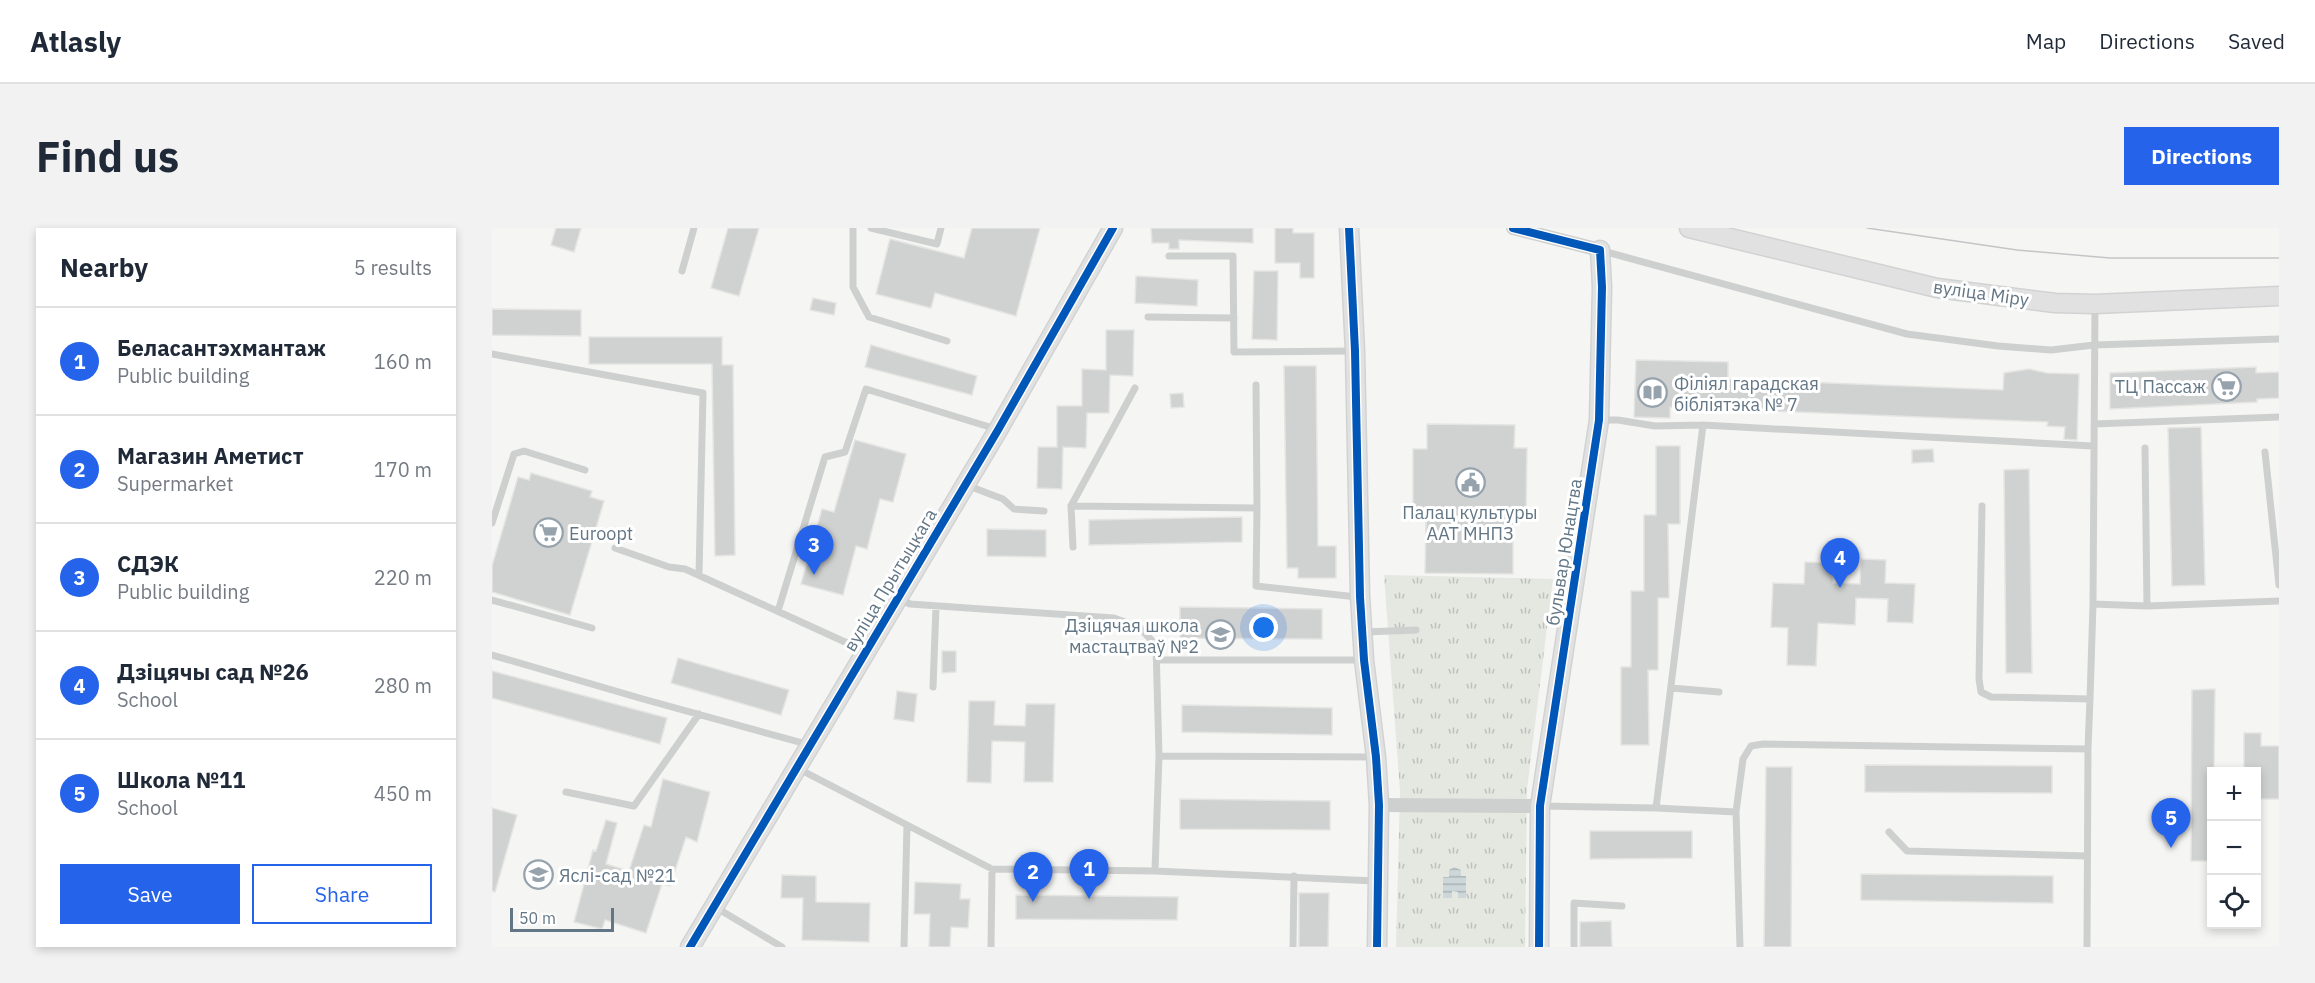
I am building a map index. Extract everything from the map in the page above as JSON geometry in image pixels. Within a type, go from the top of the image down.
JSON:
[{"type":"street","name":"вуліца Прытыцкага","points":[[690,947],[998,430],[1113,228]]},
{"type":"street","points":[[1349,228],[1355,351],[1360,597],[1364,660],[1377,757],[1379,805],[1377,947]]},
{"type":"street","points":[[1513,228],[1600,250]]},
{"type":"street","name":"вуліца Міру","points":[[1689,228],[1937,288],[2055,303],[2095,304],[2279,296]]},
{"type":"street","name":"бульвар Юнацтва","points":[[1539,947],[1540,806],[1599,420],[1602,287],[1600,250]]},
{"type":"street","points":[[1379,805],[1540,806]]},
{"type":"lane","points":[[682,271],[693,228]]},
{"type":"lane","points":[[853,228],[853,287],[868,317],[946,341]]},
{"type":"lane","points":[[871,228],[937,244],[941,228]]},
{"type":"lane","points":[[1600,250],[1907,334],[1998,346],[2050,350],[2094,345],[2279,339]]},
{"type":"lane","points":[[1169,255],[1233,256],[1234,352],[1355,351]]},
{"type":"lane","points":[[2086,947],[2088,749],[2093,604],[2095,304]]},
{"type":"lane","points":[[1149,317],[1234,318]]},
{"type":"lane","points":[[492,354],[702,393],[699,575]]},
{"type":"lane","points":[[1256,385],[1256,586],[1360,597]]},
{"type":"lane","points":[[1074,547],[1071,506],[1135,388]]},
{"type":"lane","points":[[778,611],[825,458],[845,452],[866,389],[998,430]]},
{"type":"lane","points":[[2094,424],[2279,417]]},
{"type":"lane","points":[[1599,420],[1618,420],[1655,426],[1703,425],[2093,446]]},
{"type":"lane","points":[[1656,808],[1703,425]]},
{"type":"lane","points":[[2145,448],[2147,606]]},
{"type":"lane","points":[[492,523],[514,454],[525,451],[585,470]]},
{"type":"lane","points":[[2265,452],[2279,585]]},
{"type":"lane","points":[[965,485],[1003,499],[1014,509],[1044,511]]},
{"type":"lane","points":[[1071,506],[1257,508]]},
{"type":"lane","points":[[1982,506],[1979,679],[1981,692],[1991,697],[2090,699]]},
{"type":"lane","points":[[615,548],[699,575],[846,642],[867,648]]},
{"type":"lane","points":[[898,597],[910,604],[1114,618],[1139,627],[1156,645],[1158,756],[1155,872]]},
{"type":"lane","points":[[492,600],[592,628]]},
{"type":"lane","points":[[2093,604],[2147,606],[2279,601]]},
{"type":"lane","points":[[933,687],[936,606]]},
{"type":"lane","points":[[1362,632],[1416,630]]},
{"type":"lane","points":[[492,655],[810,745]]},
{"type":"lane","points":[[1157,660],[1364,660]]},
{"type":"lane","points":[[1671,688],[1719,692]]},
{"type":"lane","points":[[566,792],[634,806],[699,714]]},
{"type":"lane","points":[[1740,947],[1736,812],[1743,759],[1750,746],[1763,744],[2088,749]]},
{"type":"lane","points":[[1158,756],[1377,757]]},
{"type":"lane","points":[[797,768],[993,869],[1294,876],[1378,881]]},
{"type":"lane","points":[[1540,806],[1736,812]]},
{"type":"lane","points":[[904,947],[907,825]]},
{"type":"lane","points":[[1889,832],[1907,851],[2087,856]]},
{"type":"lane","points":[[991,947],[993,869]]},
{"type":"lane","points":[[1293,947],[1294,876]]},
{"type":"lane","points":[[1574,947],[1574,903],[1622,906]]},
{"type":"lane","points":[[715,907],[782,947]]},
{"type":"green space","points":[[1384,575],[1553,579],[1527,789],[1525,947],[1396,947],[1400,791]]},
{"type":"shaded area","points":[[1454,867],[1461,870],[1461,876],[1466,876],[1466,898],[1458,898],[1458,892],[1452,891],[1452,898],[1443,898],[1443,877],[1449,877],[1449,870]]},
{"type":"building","points":[[556,228],[581,228],[574,252],[551,245]]},
{"type":"building","points":[[728,228],[759,228],[739,296],[711,288]]},
{"type":"building","points":[[972,228],[1040,228],[1016,316],[935,293],[931,308],[876,294],[890,239],[964,258]]},
{"type":"building","points":[[1151,228],[1253,228],[1253,243],[1179,240],[1179,249],[1169,249],[1169,243],[1152,243]]},
{"type":"building","points":[[1275,228],[1293,228],[1293,233],[1314,233],[1314,278],[1300,278],[1300,263],[1275,263]]},
{"type":"building","points":[[1254,271],[1278,271],[1277,340],[1252,339]]},
{"type":"building","points":[[1136,276],[1198,280],[1197,306],[1135,303]]},
{"type":"building","points":[[813,298],[836,303],[834,315],[810,310]]},
{"type":"building","points":[[492,309],[581,310],[581,336],[492,335]]},
{"type":"building","points":[[1106,330],[1134,330],[1133,376],[1110,375],[1109,413],[1087,413],[1086,448],[1063,447],[1062,489],[1037,488],[1038,447],[1057,447],[1057,406],[1082,406],[1082,369],[1106,370]]},
{"type":"building","points":[[589,337],[722,337],[722,365],[733,365],[735,555],[715,556],[712,364],[589,364]]},
{"type":"building","points":[[871,345],[977,376],[972,395],[865,367]]},
{"type":"building","points":[[1636,360],[1728,362],[1728,379],[2003,390],[2004,373],[2029,369],[2047,373],[2079,374],[2077,440],[2064,439],[2065,427],[2047,426],[2048,422],[1670,407],[1670,418],[1634,417]]},
{"type":"building","points":[[1284,366],[1316,366],[1318,546],[1336,546],[1336,578],[1298,578],[1298,568],[1287,568]]},
{"type":"building","points":[[2256,367],[2256,373],[2279,372],[2279,398],[2257,399],[2257,402],[2110,409],[2110,373]]},
{"type":"building","points":[[1183,393],[1184,407],[1171,408],[1170,394]]},
{"type":"building","name":"Палац культуры ААТ МНПЗ","points":[[1427,424],[1515,425],[1514,448],[1527,448],[1526,518],[1513,518],[1513,574],[1425,573],[1426,518],[1413,517],[1413,449],[1427,449]]},
{"type":"building","points":[[2201,427],[2205,585],[2172,586],[2168,428]]},
{"type":"building","points":[[855,440],[906,454],[893,502],[880,499],[867,549],[856,546],[843,595],[801,584],[822,509],[834,512]]},
{"type":"building","points":[[1656,446],[1680,446],[1680,524],[1668,524],[1669,598],[1658,598],[1658,670],[1648,670],[1649,745],[1621,745],[1621,667],[1631,667],[1631,591],[1644,591],[1644,515],[1656,515]]},
{"type":"building","points":[[1933,449],[1934,462],[1912,463],[1912,450]]},
{"type":"building","points":[[2029,469],[2032,673],[2006,673],[2004,470]]},
{"type":"building","name":"Euroopt","points":[[531,473],[592,491],[590,497],[604,501],[570,615],[492,592],[492,566],[518,477],[529,480]]},
{"type":"building","points":[[1242,517],[1242,542],[1089,545],[1089,520]]},
{"type":"building","points":[[987,529],[1046,530],[1046,557],[987,556]]},
{"type":"building","points":[[1861,559],[1886,560],[1885,583],[1915,584],[1913,623],[1887,622],[1888,599],[1856,598],[1855,625],[1818,623],[1816,666],[1787,665],[1788,628],[1771,627],[1773,583],[1804,584],[1805,562],[1834,563],[1833,583],[1860,584]]},
{"type":"building","points":[[1180,607],[1322,609],[1322,639],[1180,638]]},
{"type":"building","points":[[942,651],[956,651],[956,672],[942,673]]},
{"type":"building","points":[[678,658],[789,690],[781,715],[671,683]]},
{"type":"building","points":[[492,671],[667,718],[660,744],[492,698]]},
{"type":"building","points":[[2215,689],[2214,767],[2207,767],[2207,861],[2191,861],[2192,690]]},
{"type":"building","points":[[897,691],[917,694],[914,722],[894,719]]},
{"type":"building","points":[[969,701],[995,701],[994,725],[1025,726],[1026,704],[1055,704],[1053,782],[1024,782],[1025,742],[992,741],[991,783],[967,782]]},
{"type":"building","points":[[1182,705],[1332,708],[1332,735],[1182,732]]},
{"type":"building","points":[[2244,733],[2261,733],[2261,746],[2279,746],[2279,799],[2261,799],[2261,767],[2244,767]]},
{"type":"building","points":[[1865,765],[2052,766],[2052,793],[1865,792]]},
{"type":"building","points":[[1766,767],[1792,767],[1791,947],[1764,947]]},
{"type":"building","points":[[663,779],[710,792],[697,842],[686,837],[670,886],[662,884],[646,933],[605,920],[602,929],[574,922],[593,850],[596,851],[606,820],[617,823],[606,864],[629,871],[644,825],[651,827]]},
{"type":"building","points":[[1180,799],[1330,801],[1330,830],[1180,829]]},
{"type":"building","name":"Яслі-сад №21","points":[[492,808],[517,815],[495,892],[492,891]]},
{"type":"building","points":[[1590,831],[1692,831],[1692,858],[1590,859]]},
{"type":"building","points":[[1861,874],[2053,876],[2053,903],[1861,900]]},
{"type":"building","points":[[782,875],[816,876],[816,902],[870,903],[869,942],[802,940],[803,898],[781,898]]},
{"type":"building","points":[[915,882],[961,884],[960,899],[970,899],[968,928],[951,927],[950,947],[929,947],[930,914],[914,914]]},
{"type":"building","points":[[1299,893],[1329,893],[1328,947],[1299,947]]},
{"type":"building","points":[[1016,895],[1178,897],[1177,920],[1016,919]]},
{"type":"building","points":[[1611,921],[1612,947],[1580,947],[1580,922]]},
{"type":"tram line","points":[[1867,228],[2017,250],[2110,258],[2279,258]]},
{"type":"cycle path","points":[[690,947],[998,430],[1113,228]]},
{"type":"cycle path","points":[[1349,228],[1355,351],[1360,597],[1379,805],[1377,947]]},
{"type":"cycle path","points":[[1513,228],[1600,250],[1602,287],[1599,420],[1540,806],[1539,947]]},
{"type":"place","name":"ТЦ Пассаж","points":[[2227,386]]},
{"type":"place","name":"Філіял гарадская бібліятэка № 7","points":[[1653,393]]},
{"type":"place","name":"Палац культуры ААТ МНПЗ","points":[[1470,483]]},
{"type":"place","name":"Euroopt","points":[[548,533]]},
{"type":"place","name":"СДЭК","points":[[814,575]]},
{"type":"place","name":"Дзіцячы сад №26","points":[[1840,588]]},
{"type":"place","name":"Дзіцячая школа мастацтваў №2","points":[[1220,635]]},
{"type":"place","name":"Школа №11","points":[[2171,848]]},
{"type":"place","name":"Яслі-сад №21","points":[[538,875]]},
{"type":"place","name":"Беласантэхмантаж","points":[[1089,899]]},
{"type":"place","name":"Магазин Аметист","points":[[1033,902]]}]
